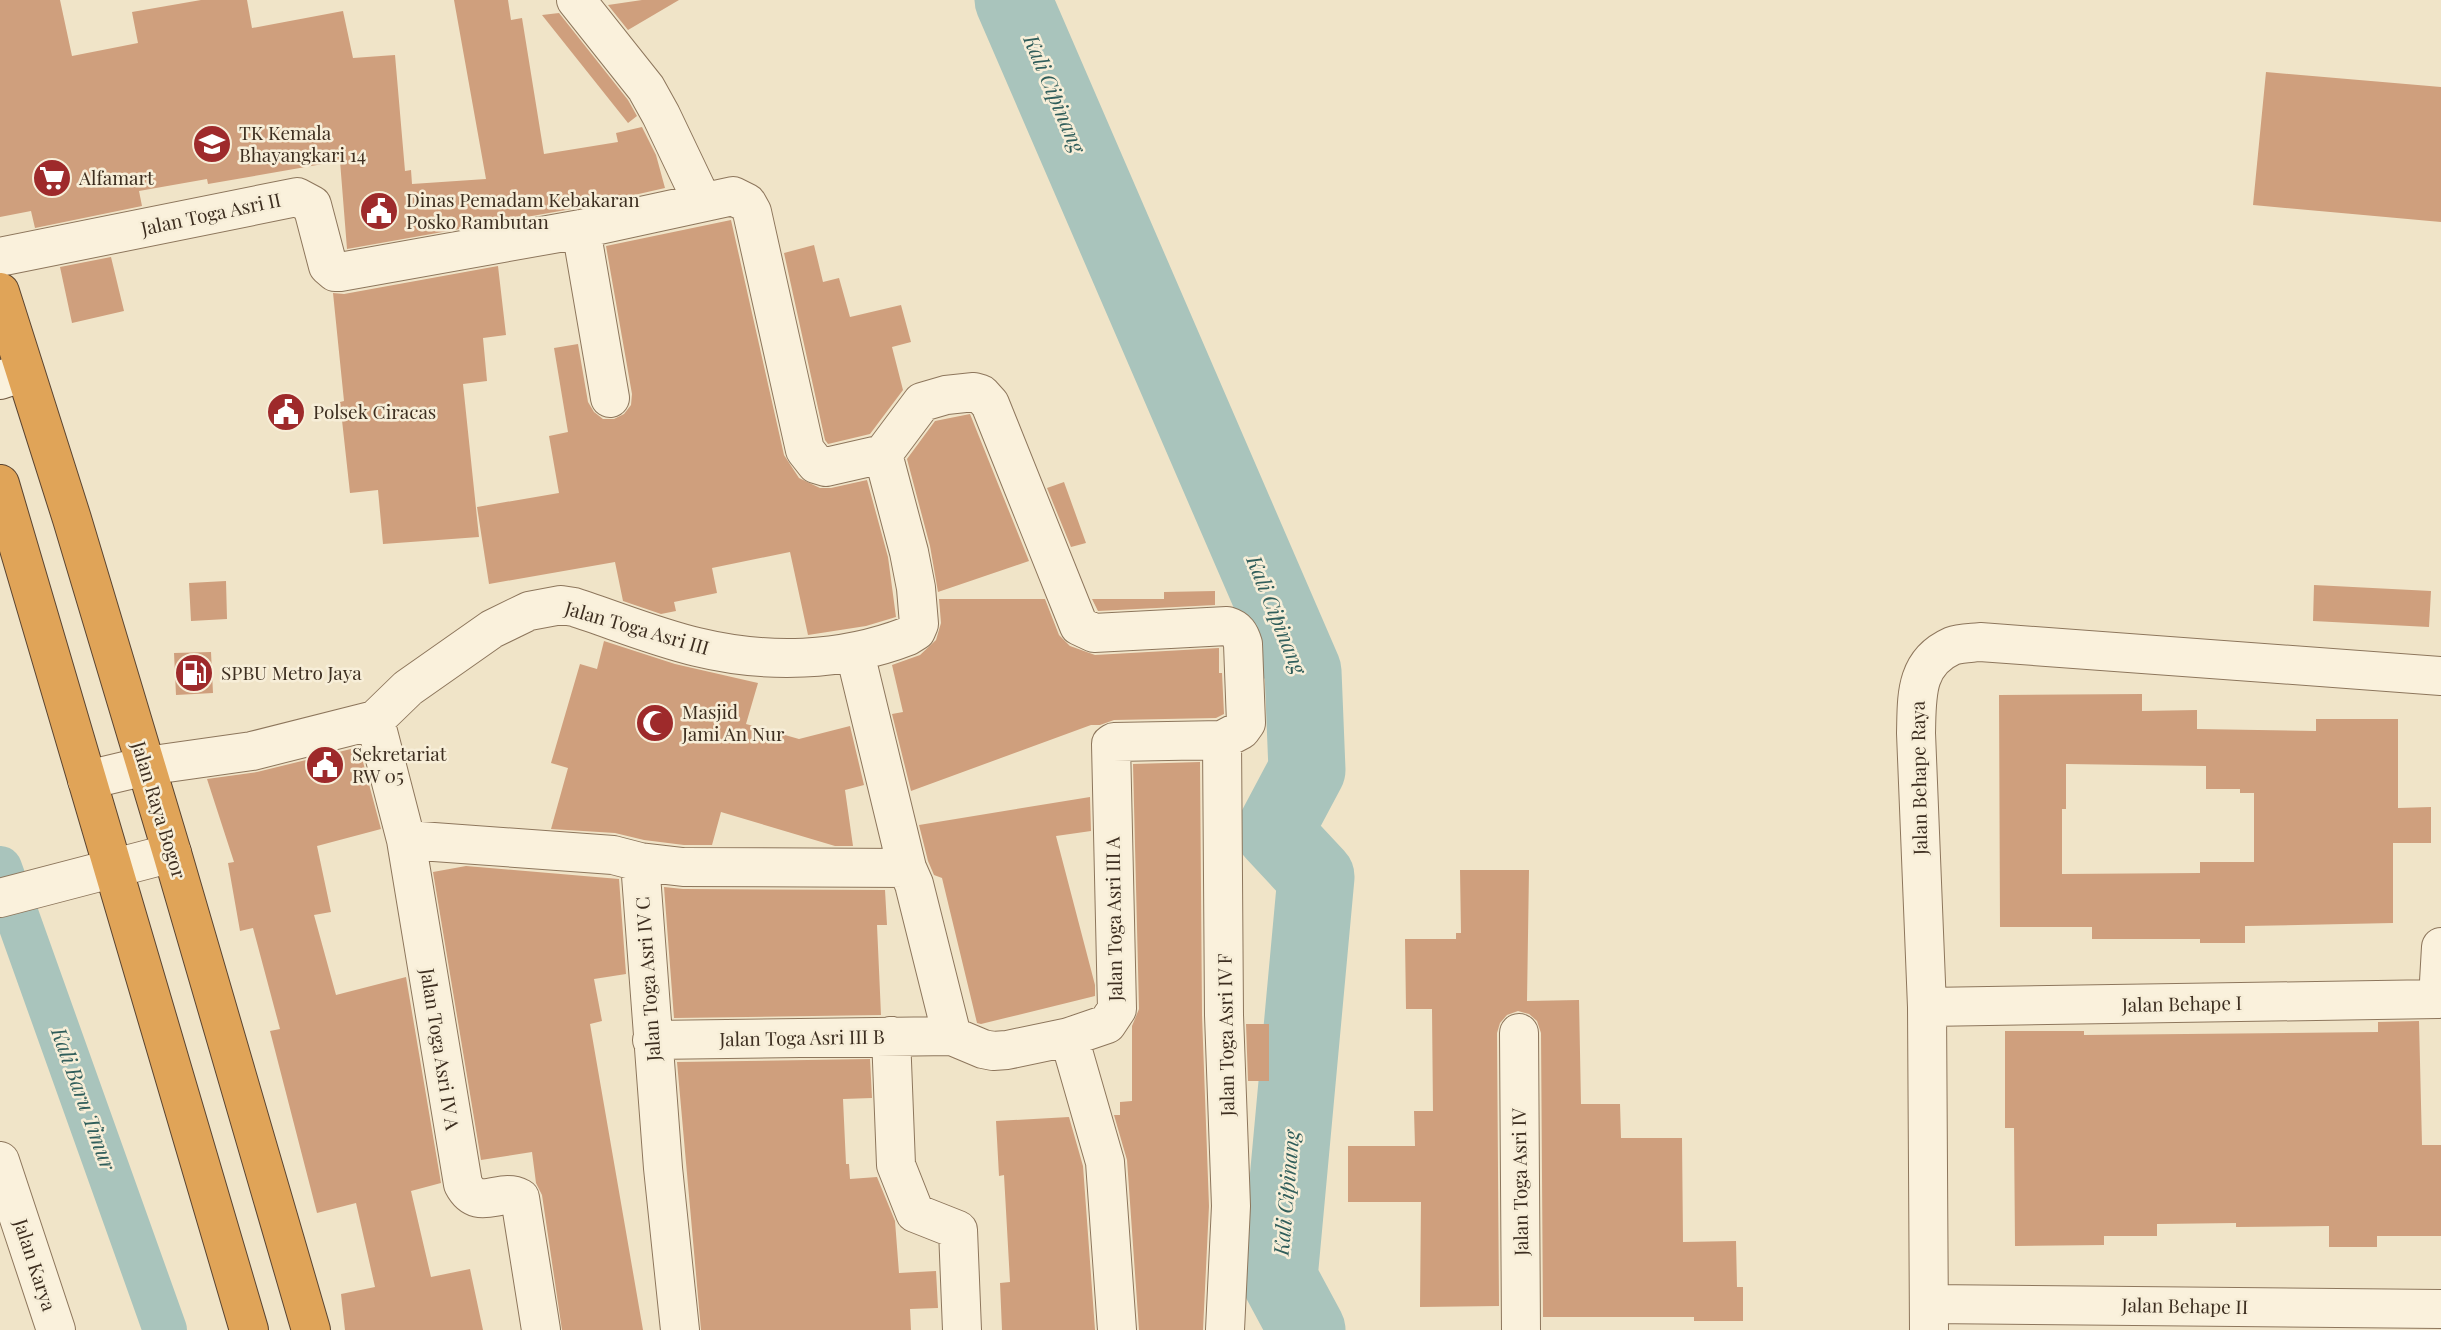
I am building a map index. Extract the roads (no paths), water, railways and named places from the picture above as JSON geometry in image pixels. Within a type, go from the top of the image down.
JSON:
[{"type":"highway","name":"Jalan Raya Bogor","points":[[0,292],[12,376],[68,507],[311,1330]]},
{"type":"highway","points":[[0,484],[250,1330]]},
{"type":"street","points":[[576,0],[646,88],[702,201]]},
{"type":"street","name":"Jalan Toga Asri II","points":[[0,257],[297,197],[312,205],[328,266],[335,271],[581,229],[733,196],[747,203],[752,212],[805,450],[810,459],[826,467],[883,454]]},
{"type":"street","points":[[581,229],[610,398]]},
{"type":"street","points":[[883,454],[922,402],[967,392],[974,392],[986,398],[1079,626],[1094,634],[1227,626],[1235,629],[1241,636],[1245,723],[1241,730],[1222,740]]},
{"type":"street","name":"Jalan Toga Asri III","points":[[87,780],[146,766],[252,751],[375,720],[408,688],[492,629],[522,613],[561,605],[696,647],[735,654],[814,658],[855,653],[908,636],[916,631],[919,624],[916,588],[883,454]]},
{"type":"street","name":"Jalan Behape Raya","points":[[1929,1317],[1927,1007],[1916,733],[1921,674],[1935,657],[1954,645],[1980,642],[2441,676]]},
{"type":"street","points":[[855,653],[907,868],[914,884],[952,1035]]},
{"type":"street","name":"Jalan Toga Asri IV A","points":[[375,720],[406,841],[463,1184],[467,1192],[480,1199],[515,1195],[520,1198],[541,1330]]},
{"type":"street","name":"Jalan Toga Asri III A","points":[[952,1035],[993,1051],[1069,1037],[1107,1024],[1117,1009],[1111,744],[1222,740]]},
{"type":"street","name":"Jalan Toga Asri IV F","points":[[1222,740],[1224,1015],[1231,1206],[1225,1330]]},
{"type":"street","points":[[406,841],[613,855],[640,862],[682,867],[907,868]]},
{"type":"street","points":[[0,898],[172,853]]},
{"type":"street","name":"Jalan Toga Asri IV C","points":[[640,862],[652,1040],[680,1330]]},
{"type":"street","points":[[2439,1002],[2441,947]]},
{"type":"street","name":"Jalan Behape I","points":[[1927,1007],[2439,1002]]},
{"type":"street","name":"Jalan Toga Asri IV","points":[[1519,1033],[1521,1330]]},
{"type":"street","name":"Jalan Toga Asri III B","points":[[652,1040],[952,1035]]},
{"type":"street","points":[[891,1036],[896,1165],[915,1213],[958,1230],[962,1330]]},
{"type":"street","points":[[1069,1037],[1105,1162],[1117,1330]]},
{"type":"street","name":"Jalan Karya","points":[[0,1161],[56,1330]]},
{"type":"street","name":"Jalan Behape II","points":[[1929,1317],[2441,1309]]},
{"type":"waterway","name":"Kali Cipinang","points":[[1013,0],[1303,671],[1307,770],[1274,832],[1316,877],[1279,1278],[1307,1330]]},
{"type":"waterway","name":"Kali Baru Timur","points":[[0,868],[165,1330]]},
{"type":"place","name":"TK Kemala Bhayangkari 14","points":[[212,144]]},
{"type":"place","name":"Alfamart","points":[[52,178]]},
{"type":"place","name":"Dinas Pemadam Kebakaran Posko Rambutan","points":[[379,211]]},
{"type":"place","name":"Polsek Ciracas","points":[[286,412]]},
{"type":"place","name":"SPBU Metro Jaya","points":[[194,673]]},
{"type":"place","name":"Masjid Jami An Nur","points":[[655,723]]},
{"type":"place","name":"Sekretariat RW 05","points":[[325,765]]}]
